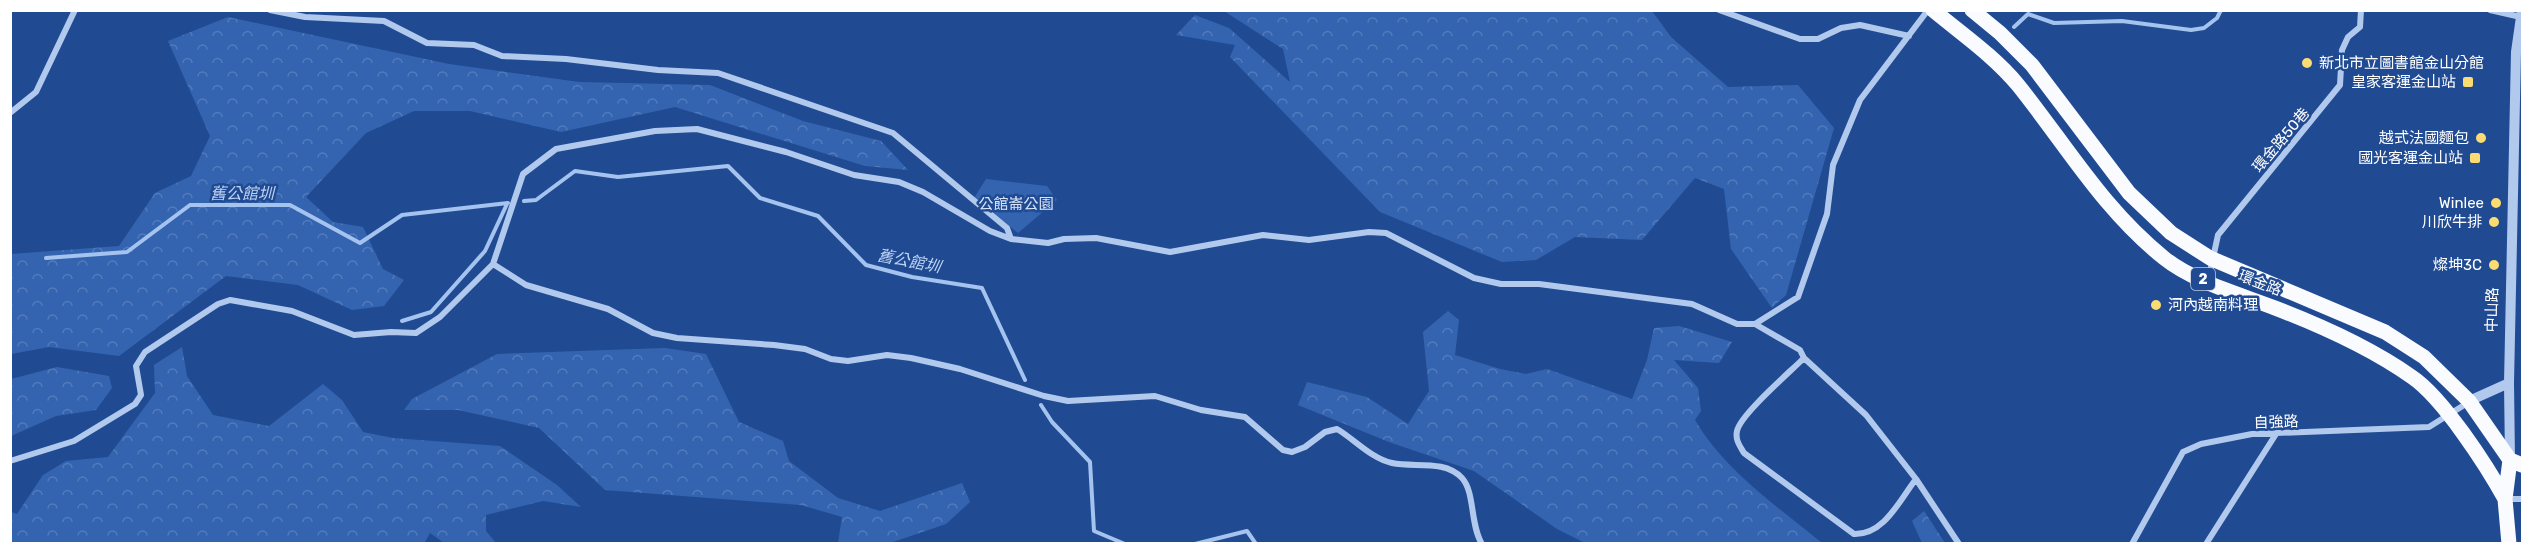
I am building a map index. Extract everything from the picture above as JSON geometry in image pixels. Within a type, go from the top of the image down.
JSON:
[{"type":"main road","name":"環金路","points":[[1933,10],[1980,48],[2017,84],[2113,212],[2166,259],[2208,282],[2313,323],[2414,378],[2449,416],[2505,499]]},
{"type":"main road","name":"環金路","points":[[1972,10],[2000,33],[2031,65],[2129,193],[2171,233],[2213,260],[2385,332],[2424,357],[2469,401],[2516,463]]},
{"type":"main road","points":[[2505,499],[2516,463]]},
{"type":"main road","name":"2","points":[[2505,499],[2509,543]]},
{"type":"street","points":[[10,113],[36,92],[75,10]]},
{"type":"street","points":[[270,10],[305,17],[384,21],[427,42],[474,45],[502,56],[718,73],[893,133],[1007,228],[1011,239]]},
{"type":"street","points":[[1719,10],[1800,39],[1818,39],[1840,28],[1860,25],[1910,36]]},
{"type":"street","points":[[1755,324],[1798,297],[1808,274],[1827,214],[1833,165],[1860,100],[1928,10]]},
{"type":"street","name":"環金路50巷","points":[[2208,282],[2218,235],[2340,85],[2342,50],[2348,37],[2360,27],[2361,10]]},
{"type":"street","points":[[2490,10],[2522,18]]},
{"type":"street","name":"中山路","points":[[2516,463],[2509,382],[2516,52],[2522,10]]},
{"type":"street","points":[[10,461],[74,441],[135,404],[141,394],[136,366],[145,352],[218,304],[230,300],[292,310],[354,335],[391,332],[416,333],[440,317],[493,264],[523,174],[556,149],[655,131],[697,129],[786,152],[854,175],[898,182],[923,192],[990,231],[1011,239],[1048,243],[1064,239],[1096,238],[1170,252],[1263,235],[1309,240],[1369,232],[1386,233],[1474,278],[1502,284],[1539,284],[1692,304],[1737,324],[1755,324],[1800,350],[1804,358],[1866,415],[1916,479],[1959,543]]},
{"type":"street","points":[[493,264],[525,285],[608,309],[653,333],[677,338],[774,345],[848,361],[887,355],[911,358],[960,369],[1044,396],[1068,401],[1155,396],[1201,410],[1245,417],[1283,450],[1292,452],[1305,447],[1325,432],[1337,429],[1382,460],[1393,464],[1434,466],[1451,470],[1463,479],[1467,488],[1473,525],[1482,543]]},
{"type":"street","points":[[1804,358],[1744,417],[1737,430],[1737,441],[1744,453],[1854,534],[1865,534],[1876,529],[1916,479]]},
{"type":"street","points":[[2469,401],[2509,382]]},
{"type":"street","name":"自強路","points":[[2132,543],[2183,453],[2201,444],[2252,434],[2429,427],[2469,401]]},
{"type":"street","points":[[2206,543],[2276,434]]},
{"type":"street","points":[[2505,499],[2523,500]]},
{"type":"green space","points":[[1224,11],[1652,11],[1671,37],[1728,87],[1798,85],[1834,128],[1786,295],[1772,308],[1731,249],[1724,189],[1695,178],[1642,240],[1575,237],[1536,260],[1502,262],[1380,212],[1230,57],[1235,45],[1176,35],[1195,15],[1229,28],[1290,82],[1283,49]]},
{"type":"green space","points":[[228,17],[449,64],[579,82],[710,85],[803,121],[881,141],[908,170],[865,166],[675,107],[561,132],[470,111],[414,111],[366,133],[306,197],[333,222],[363,227],[383,269],[404,280],[384,306],[352,310],[298,285],[226,276],[119,356],[49,347],[11,354],[11,254],[119,246],[155,193],[191,176],[210,136],[168,41]]},
{"type":"green space","name":"公館崙公園","points":[[986,179],[1047,186],[1057,200],[1018,233],[974,198]]},
{"type":"green space","points":[[1448,311],[1459,320],[1455,355],[1500,369],[1526,374],[1547,369],[1632,399],[1647,360],[1654,328],[1679,326],[1732,342],[1719,363],[1674,360],[1698,388],[1701,411],[1695,420],[1721,456],[1737,472],[1822,543],[1585,543],[1557,529],[1474,471],[1389,442],[1298,405],[1307,382],[1367,397],[1408,424],[1429,391],[1423,332]]},
{"type":"green space","points":[[182,347],[187,376],[213,415],[269,426],[323,384],[342,400],[363,432],[393,438],[500,446],[557,485],[581,507],[543,501],[486,515],[486,531],[496,543],[444,543],[430,533],[424,544],[11,543],[11,512],[17,514],[43,475],[66,461],[108,457],[155,393],[154,365]]},
{"type":"green space","points":[[665,348],[706,354],[739,422],[783,441],[789,461],[838,498],[880,511],[962,483],[970,502],[946,524],[890,543],[838,543],[842,517],[801,505],[605,490],[539,428],[458,410],[404,410],[412,399],[497,354]]},
{"type":"green space","points":[[57,367],[109,376],[112,388],[96,410],[56,416],[11,436],[11,379]]},
{"type":"green space","points":[[1924,511],[1945,543],[1922,543],[1912,521]]},
{"type":"waterway","points":[[2014,27],[2028,14],[2054,23],[2122,21],[2191,30],[2204,28],[2217,18],[2221,10]]},
{"type":"waterway","name":"舊公館圳","points":[[524,201],[536,200],[575,171],[618,177],[728,166],[760,198],[818,216],[866,265],[912,277],[982,288],[1025,380]]},
{"type":"waterway","name":"舊公館圳","points":[[46,258],[127,252],[190,205],[290,205],[360,243],[402,215],[508,203]]},
{"type":"waterway","points":[[402,321],[431,312],[485,251],[507,204]]},
{"type":"waterway","name":"舊公館圳","points":[[1041,405],[1052,422],[1090,462],[1094,531],[1125,544]]},
{"type":"waterway","name":"舊公館圳","points":[[1195,544],[1247,531],[1256,544]]},
{"type":"place","name":"新北市立圖書館金山分館","points":[[2307,63]]},
{"type":"place","name":"皇家客運金山站","points":[[2468,82]]},
{"type":"place","name":"越式法國麵包","points":[[2481,138]]},
{"type":"place","name":"國光客運金山站","points":[[2475,158]]},
{"type":"place","name":"Winlee","points":[[2496,203]]},
{"type":"place","name":"川欣牛排","points":[[2494,222]]},
{"type":"place","name":"燦坤3C","points":[[2494,265]]},
{"type":"place","name":"河內越南料理","points":[[2156,305]]}]
